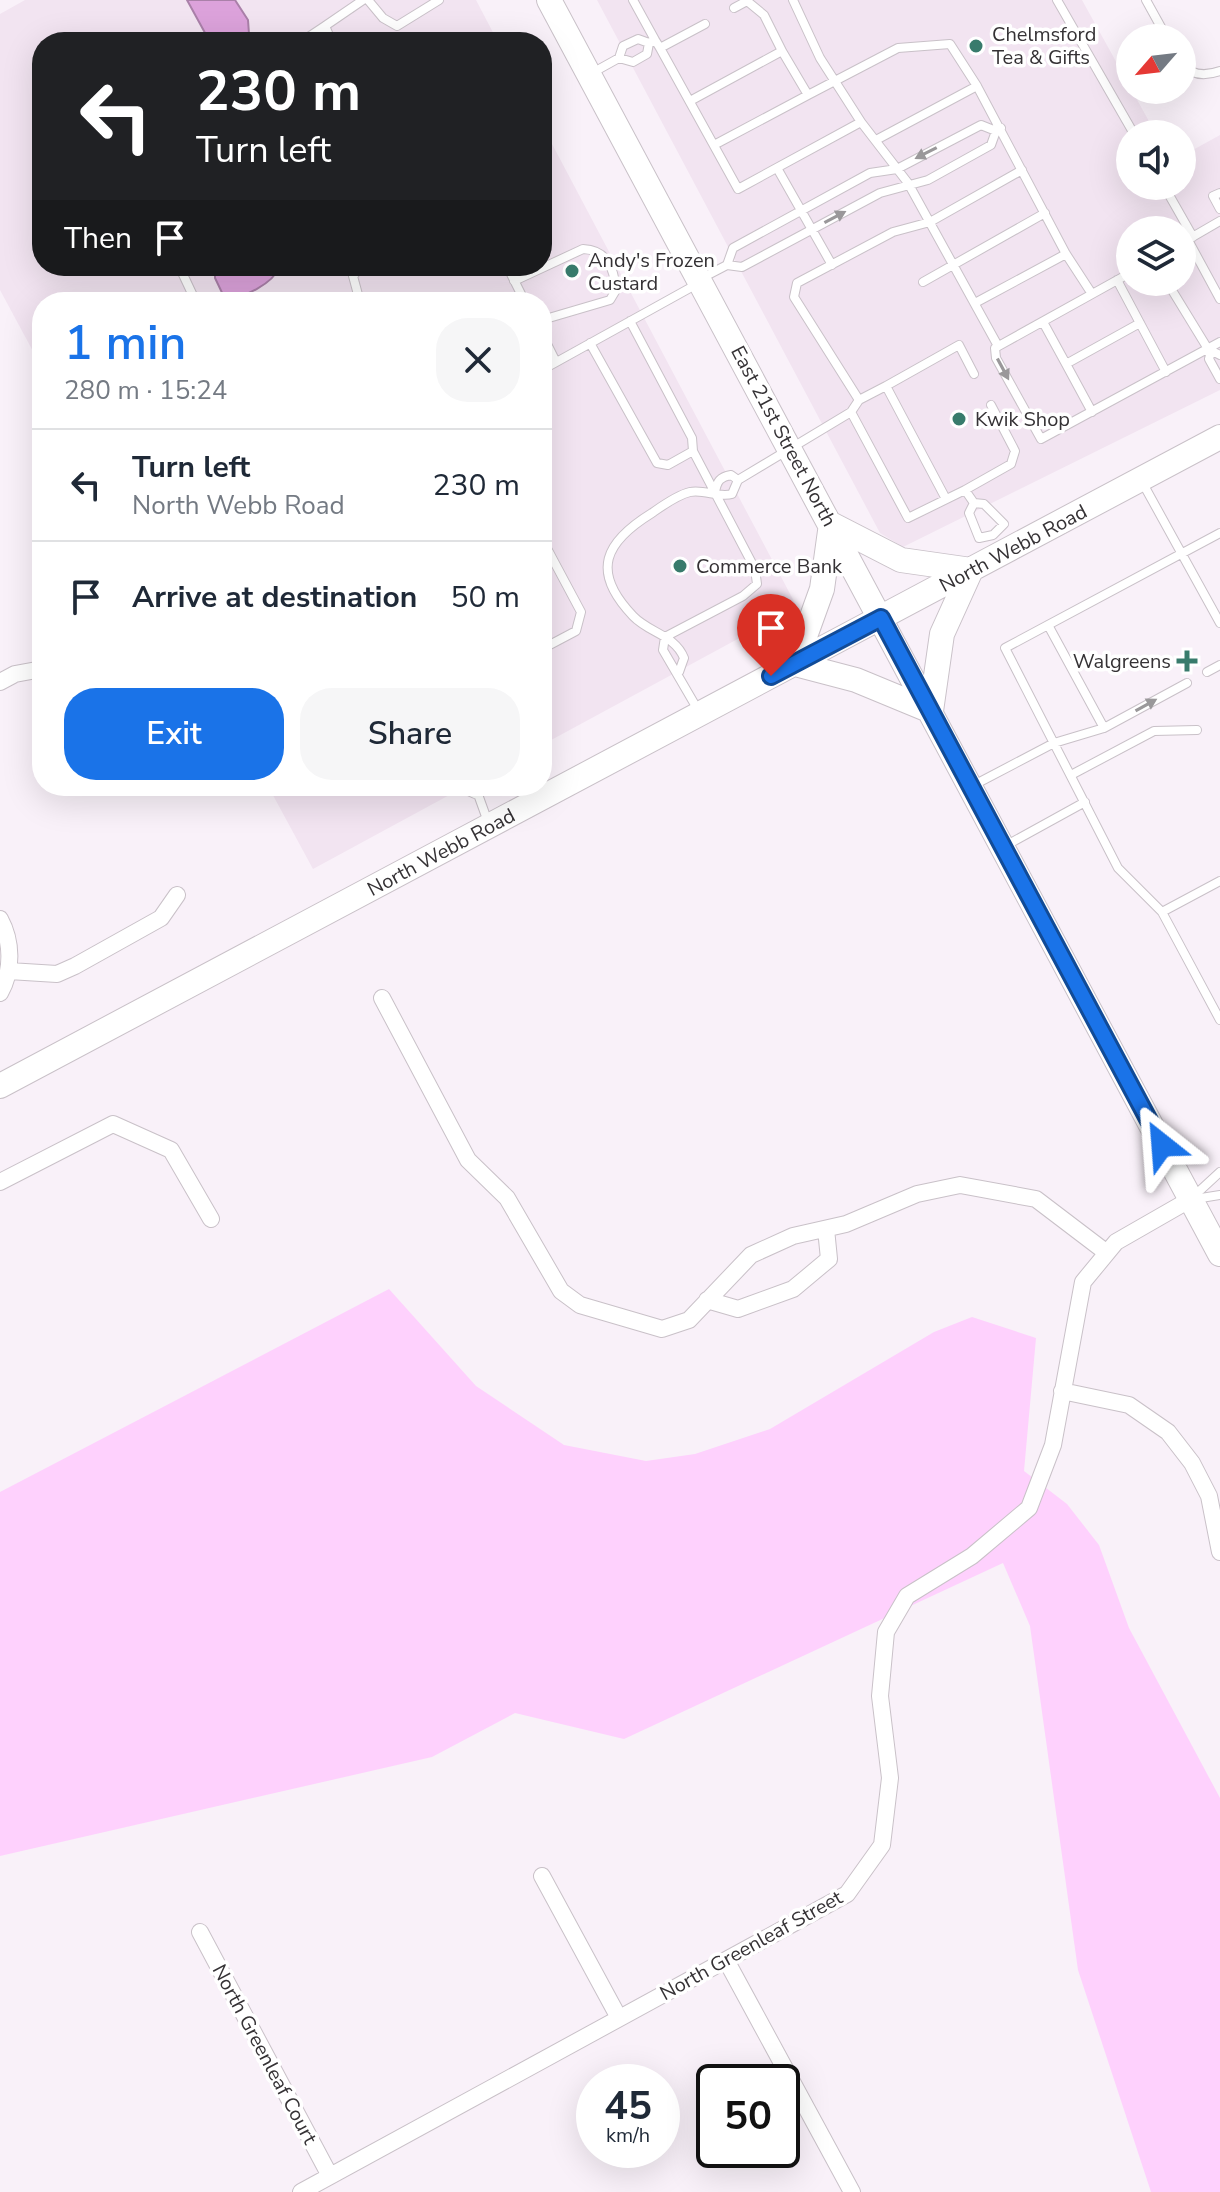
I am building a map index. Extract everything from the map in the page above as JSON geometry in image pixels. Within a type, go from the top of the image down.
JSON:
[{"type":"main road","name":"East 21st Street North","points":[[549,0],[1220,1254]]},
{"type":"main road","name":"North Webb Road","points":[[552,793],[971,570],[997,545],[1140,480],[1220,437]]},
{"type":"main road","points":[[831,524],[905,561],[971,570],[942,634],[931,711],[856,680],[795,664],[822,589],[831,524]]},
{"type":"main road","name":"North Webb Road","points":[[0,1086],[546,796]]},
{"type":"street","points":[[0,682],[15,674],[32,671]]},
{"type":"street","points":[[9,971],[49,974],[75,966],[161,918],[177,895]]},
{"type":"street","points":[[0,919],[9,947],[9,971],[0,993]]},
{"type":"street","points":[[382,998],[468,1160],[507,1198],[561,1291],[580,1305],[662,1329],[689,1320],[751,1255],[793,1236],[826,1229],[917,1194],[960,1185],[1036,1199],[1107,1253]]},
{"type":"street","points":[[0,1182],[113,1124],[171,1150],[211,1219]]},
{"type":"street","name":"North Greenleaf Street","points":[[301,2192],[847,1894],[882,1845],[890,1778],[880,1696],[886,1632],[907,1596],[972,1556],[1029,1508],[1053,1445],[1083,1282],[1116,1242],[1191,1199]]},
{"type":"street","points":[[707,1300],[738,1309],[793,1289],[829,1259],[826,1229]]},
{"type":"street","points":[[1062,1391],[1129,1405],[1168,1432],[1192,1463],[1209,1496],[1220,1552]]},
{"type":"street","points":[[542,1876],[619,2018]]},
{"type":"street","name":"North Greenleaf Court","points":[[200,1932],[330,2176]]},
{"type":"street","points":[[726,1960],[852,2192]]},
{"type":"lane","points":[[316,32],[365,0],[383,18],[397,26],[439,0]]},
{"type":"lane","points":[[633,0],[738,189],[861,122]]},
{"type":"lane","points":[[793,0],[834,81],[908,183],[998,346]]},
{"type":"lane","points":[[1057,0],[1126,120]]},
{"type":"lane","points":[[1146,0],[1159,24]]},
{"type":"lane","points":[[734,8],[747,1],[764,15],[808,95]]},
{"type":"lane","points":[[619,58],[633,62],[647,54],[655,43],[705,24]]},
{"type":"lane","points":[[325,26],[328,32]]},
{"type":"lane","points":[[589,74],[619,58],[623,46],[638,39],[655,43]]},
{"type":"lane","points":[[714,145],[898,48],[950,44],[977,86],[1066,254],[1092,294]]},
{"type":"lane","points":[[690,101],[782,51]]},
{"type":"lane","points":[[1196,73],[1205,75],[1220,71]]},
{"type":"lane","points":[[876,140],[977,86]]},
{"type":"lane","points":[[727,265],[733,248],[870,173],[897,169],[981,125],[998,130]]},
{"type":"lane","points":[[552,364],[727,265],[742,267],[880,193],[928,180],[991,145],[998,130]]},
{"type":"lane","points":[[777,168],[832,265]]},
{"type":"lane","points":[[859,400],[794,297],[797,283],[893,232],[930,222],[1022,170]]},
{"type":"lane","points":[[1220,193],[1213,196],[1220,209]]},
{"type":"lane","points":[[923,282],[1045,213]]},
{"type":"lane","points":[[1196,235],[1220,221]]},
{"type":"lane","points":[[552,263],[583,249],[603,254],[611,264],[616,290],[610,300],[552,317]]},
{"type":"lane","points":[[975,303],[1066,254]]},
{"type":"lane","points":[[1196,255],[1220,299]]},
{"type":"lane","points":[[512,276],[520,292]]},
{"type":"lane","points":[[514,281],[525,276]]},
{"type":"lane","points":[[1116,281],[995,348],[996,358],[1041,439],[1220,342]]},
{"type":"lane","points":[[1126,296],[1166,372]]},
{"type":"lane","points":[[1176,296],[1209,350],[1209,359],[1220,379]]},
{"type":"lane","points":[[630,321],[692,438],[693,451],[755,569],[757,584],[743,596],[665,637]]},
{"type":"lane","points":[[1043,322],[1092,412]]},
{"type":"lane","points":[[1066,364],[1140,323]]},
{"type":"lane","points":[[590,343],[657,463],[668,465],[693,451]]},
{"type":"lane","points":[[679,672],[684,658],[679,646],[636,619],[609,577],[607,560],[614,541],[631,526],[689,492],[732,494],[738,480],[789,446],[851,412],[859,400],[959,345],[974,374]]},
{"type":"lane","points":[[1209,350],[1220,355]]},
{"type":"lane","points":[[552,354],[556,362]]},
{"type":"lane","points":[[886,386],[894,412],[909,429],[925,470],[946,499]]},
{"type":"lane","points":[[851,412],[881,467],[896,484],[908,518],[1011,464],[1015,451],[991,405]]},
{"type":"lane","points":[[861,430],[870,425]]},
{"type":"lane","points":[[900,434],[909,429]]},
{"type":"lane","points":[[871,449],[880,444]]},
{"type":"lane","points":[[909,452],[918,447]]},
{"type":"lane","points":[[881,467],[890,462]]},
{"type":"lane","points":[[715,493],[716,483],[724,476],[731,475],[738,480]]},
{"type":"lane","points":[[1140,480],[1220,623]]},
{"type":"lane","points":[[965,490],[974,503],[984,504],[1004,524],[997,545],[979,538],[969,513],[974,503]]},
{"type":"lane","points":[[1220,533],[1005,648],[1118,868],[1162,912],[1220,1020]]},
{"type":"lane","points":[[552,558],[581,612],[576,631],[552,644]]},
{"type":"lane","points":[[1048,625],[1104,728]]},
{"type":"lane","points":[[665,637],[663,650],[679,672],[700,714]]},
{"type":"lane","points":[[1207,672],[1220,665]]},
{"type":"lane","points":[[971,787],[1054,743],[1104,728],[1187,683]]},
{"type":"lane","points":[[1071,775],[1154,731],[1197,730]]},
{"type":"lane","points":[[478,796],[490,826]]},
{"type":"lane","points":[[1003,847],[1085,802]]},
{"type":"lane","points":[[1162,912],[1220,881]]},
{"type":"lane","points":[[1191,1199],[1220,1172]]},
{"type":"lane","points":[[1191,1199],[1220,1195]]},
{"type":"shaded area","points":[[25,0],[476,0],[493,32],[32,32],[32,276],[552,276],[552,144],[797,607],[552,740],[552,292],[32,292],[32,349],[0,290],[0,14]]},
{"type":"shaded area","points":[[187,0],[235,0],[248,20],[249,32],[205,32]]},
{"type":"shaded area","points":[[597,0],[1082,0],[1116,62],[1116,104],[1139,104],[1148,120],[1116,120],[1116,200],[1196,200],[1196,148],[1220,135],[1220,390],[903,547],[880,533]]},
{"type":"shaded area","points":[[274,276],[250,292],[222,292],[215,278]]},
{"type":"shaded area","points":[[273,796],[448,796],[313,869]]},
{"type":"shaded area","points":[[389,1289],[476,1386],[564,1445],[646,1461],[695,1454],[770,1429],[934,1332],[972,1317],[1036,1338],[1024,1471],[1067,1504],[1099,1545],[1129,1628],[1220,1798],[1220,2192],[1151,2192],[1078,1970],[1030,1626],[1003,1563],[624,1739],[515,1713],[432,1757],[0,1856],[0,1492]]},
{"type":"place","name":"Chelmsford Tea & Gifts","points":[[976,46]]},
{"type":"place","name":"Andy's Frozen Custard","points":[[572,271]]},
{"type":"place","name":"Kwik Shop","points":[[959,419]]},
{"type":"place","name":"Commerce Bank","points":[[680,566]]},
{"type":"place","name":"Walgreens","points":[[1187,661]]},
{"type":"route","points":[[771,676],[881,618],[1162,1145]]}]
